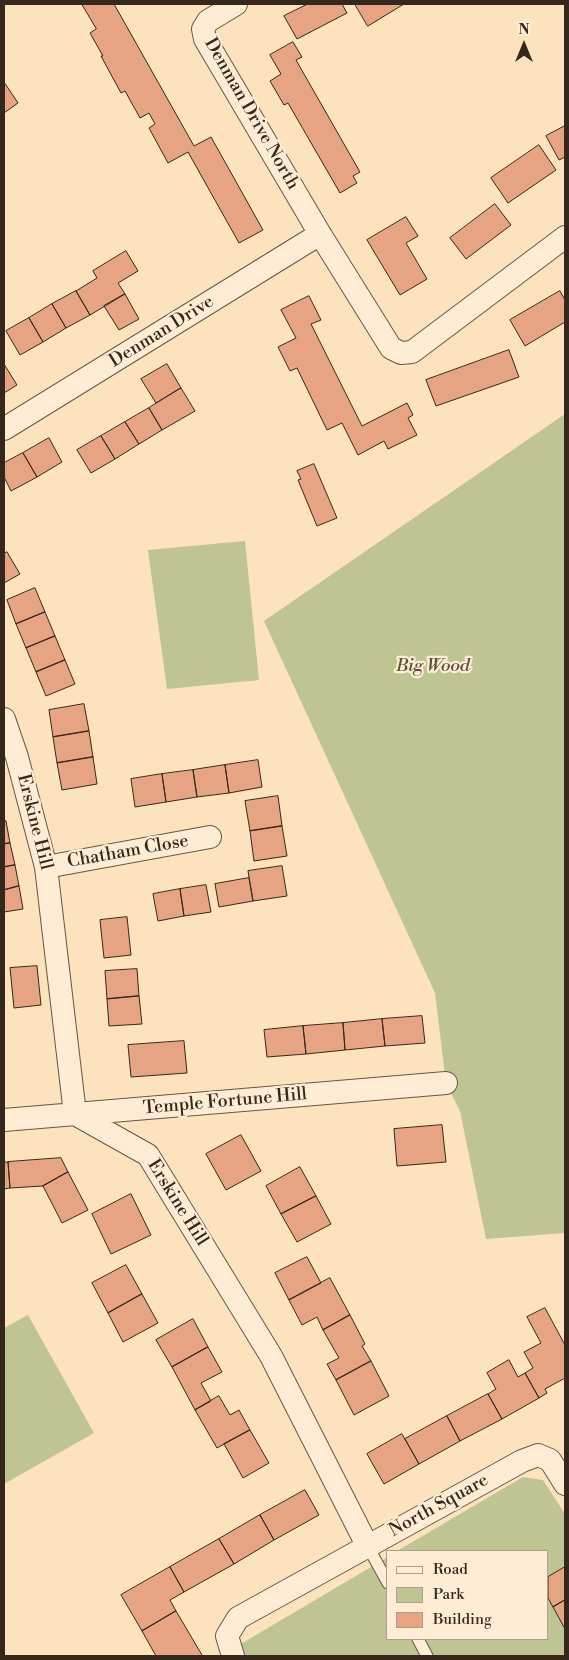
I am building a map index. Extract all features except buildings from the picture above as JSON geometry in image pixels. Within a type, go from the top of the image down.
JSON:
[{"type":"street","name":"Denman Drive North","points":[[236,4],[208,21],[204,28],[205,39],[320,234],[391,348],[401,353],[412,352],[565,237]]},
{"type":"street","name":"Denman Drive","points":[[4,429],[320,234]]},
{"type":"street","name":"Erskine Hill","points":[[4,719],[17,756],[46,867],[75,1114],[148,1155],[271,1356],[367,1545]]},
{"type":"street","name":"Chatham Close","points":[[46,867],[210,837]]},
{"type":"street","name":"Temple Fortune Hill","points":[[4,1120],[446,1083]]},
{"type":"street","name":"North Square","points":[[233,1656],[227,1636],[238,1618],[522,1461],[538,1455],[550,1460],[565,1484]]},
{"type":"lane","points":[[367,1545],[386,1579]]},
{"type":"lane","points":[[419,1640],[428,1656]]},
{"type":"green space","name":"Big Wood","points":[[565,414],[565,1233],[486,1239],[460,1111],[446,1083],[435,993],[264,621]]},
{"type":"green space","points":[[245,541],[259,680],[167,689],[148,550]]},
{"type":"green space","points":[[28,1315],[94,1433],[4,1484],[4,1328]]},
{"type":"green space","points":[[523,1477],[543,1480],[565,1514],[565,1656],[246,1656],[239,1645],[386,1558],[386,1640],[549,1640],[549,1550],[399,1550]]}]
